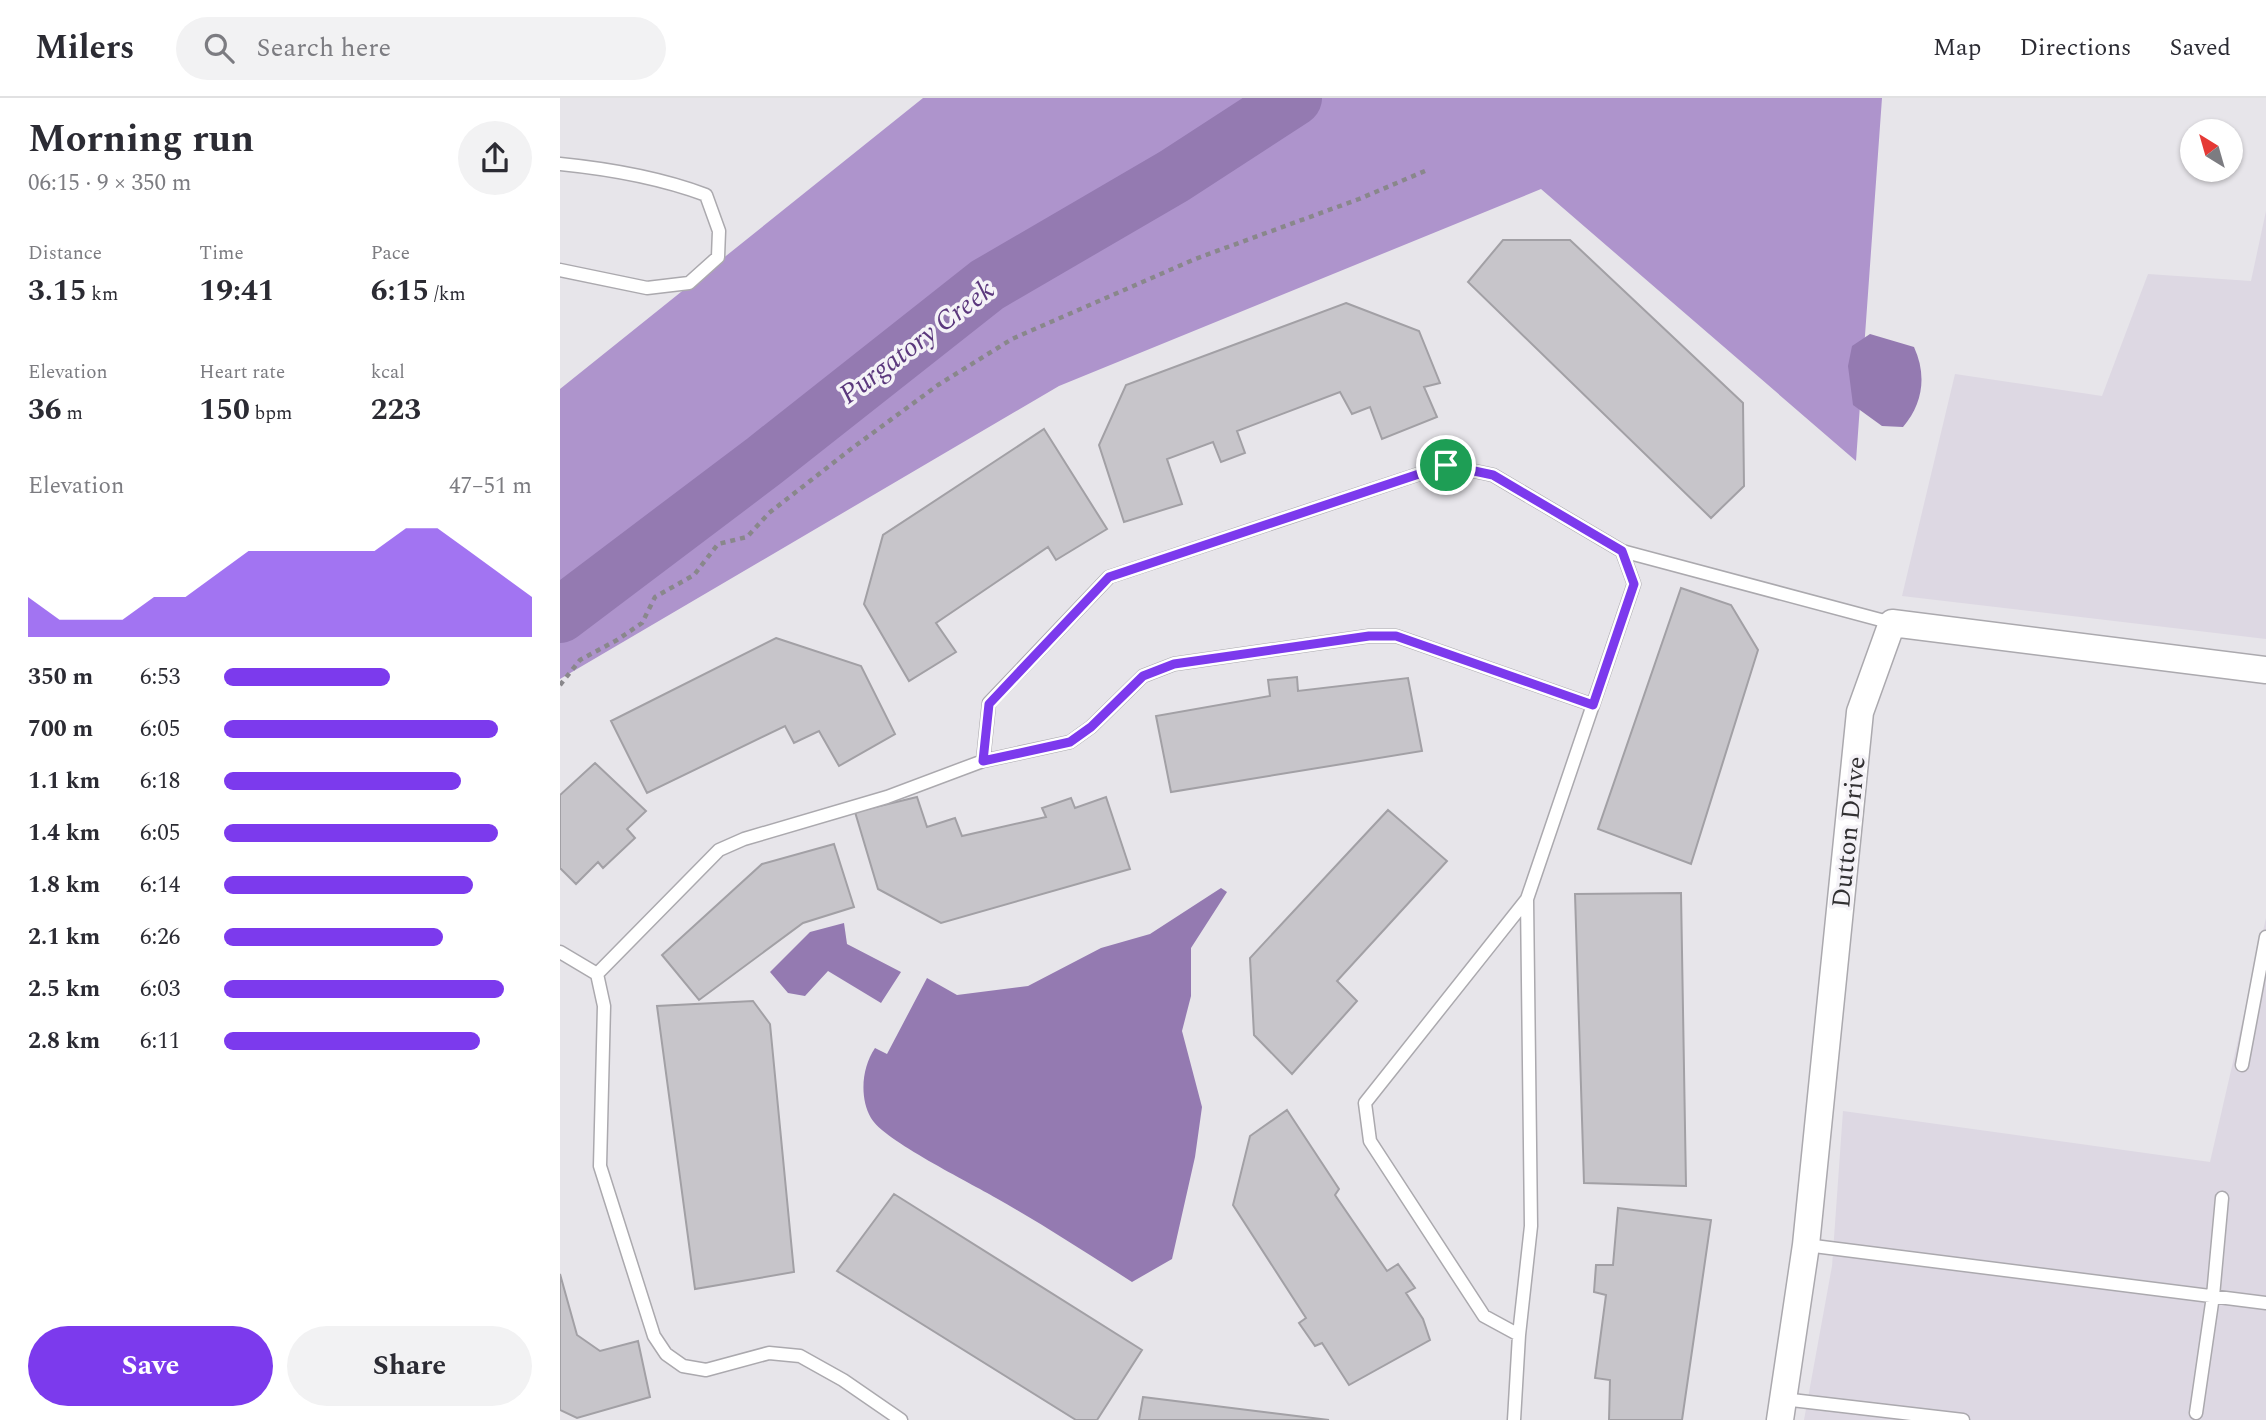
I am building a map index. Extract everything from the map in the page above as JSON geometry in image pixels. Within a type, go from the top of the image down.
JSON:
[{"type":"street","points":[[1892,623],[2266,670]]},
{"type":"street","name":"Dutton Drive","points":[[1781,1409],[1806,1245],[1860,712],[1892,623]]},
{"type":"lane","points":[[560,164],[608,169],[674,183],[706,195],[719,231],[719,257],[689,283],[647,288],[560,270]]},
{"type":"lane","points":[[983,761],[989,704],[1109,577],[1446,465],[1493,475],[1622,551],[1892,623]]},
{"type":"lane","points":[[1514,1420],[1531,1226],[1527,899],[1634,584],[1622,551]]},
{"type":"lane","points":[[597,974],[719,850],[744,839],[887,797],[983,761],[1070,742],[1091,727],[1143,676],[1174,664],[1369,636],[1396,636],[1593,705]]},
{"type":"lane","points":[[1520,1335],[1484,1316],[1370,1141],[1365,1103],[1527,899]]},
{"type":"lane","points":[[2242,1065],[2266,937]]},
{"type":"lane","points":[[560,952],[597,974],[604,1006],[600,1166],[654,1336],[666,1354],[683,1366],[706,1370],[769,1353],[800,1356],[843,1380],[901,1420]]},
{"type":"lane","points":[[2196,1413],[2213,1296],[2222,1198]]},
{"type":"lane","points":[[1806,1245],[2266,1303]]},
{"type":"lane","points":[[1781,1409],[1962,1420]]},
{"type":"path","points":[[560,685],[580,660],[642,623],[655,597],[694,575],[718,544],[747,537],[769,513],[851,449],[938,385],[1012,338],[1195,259],[1359,199],[1425,171]]},
{"type":"shaded area","points":[[923,98],[1882,98],[1856,461],[1541,189],[1059,386],[560,679],[560,389]]},
{"type":"shaded area","points":[[2266,211],[2266,639],[1902,596],[1955,374],[2102,396],[2148,274],[2251,281]]},
{"type":"shaded area","points":[[1870,334],[1914,347],[1918,358],[1922,379],[1919,399],[1903,427],[1882,426],[1853,405],[1848,366],[1852,346]]},
{"type":"shaded area","points":[[1221,888],[1227,892],[1191,948],[1191,996],[1182,1031],[1202,1107],[1195,1157],[1172,1259],[1132,1282],[1030,1218],[909,1149],[892,1138],[871,1118],[864,1092],[867,1064],[875,1048],[887,1054],[927,978],[957,995],[1028,986],[1101,948],[1150,934]]},
{"type":"shaded area","points":[[2266,918],[2266,1420],[1804,1420],[1832,1266],[1843,1111],[2210,1162]]},
{"type":"shaded area","points":[[844,923],[847,944],[901,972],[881,1003],[828,971],[805,996],[788,993],[770,972],[810,932]]},
{"type":"building","points":[[1503,240],[1570,240],[1743,403],[1744,486],[1711,518],[1468,282]]},
{"type":"building","points":[[1346,303],[1419,331],[1440,383],[1424,387],[1437,417],[1382,439],[1370,407],[1352,414],[1340,392],[1237,431],[1245,453],[1221,462],[1213,442],[1167,459],[1182,504],[1124,522],[1099,445],[1126,385]]},
{"type":"building","points":[[1044,429],[1107,529],[1056,560],[1048,547],[936,623],[956,652],[909,681],[864,604],[883,535]]},
{"type":"building","points":[[1681,588],[1731,605],[1758,650],[1691,864],[1598,829]]},
{"type":"building","points":[[776,638],[861,666],[895,734],[839,766],[819,731],[794,743],[785,726],[647,793],[611,721]]},
{"type":"building","points":[[1297,677],[1298,691],[1408,678],[1422,751],[1171,792],[1156,716],[1270,696],[1268,680]]},
{"type":"building","points":[[595,763],[646,811],[627,829],[635,838],[603,868],[598,862],[576,884],[560,868],[560,795]]},
{"type":"building","points":[[917,797],[927,827],[955,818],[962,836],[1046,817],[1042,808],[1071,798],[1075,808],[1106,797],[1130,869],[941,923],[878,889],[855,812]]},
{"type":"building","points":[[1388,810],[1447,861],[1337,981],[1357,1001],[1292,1074],[1254,1035],[1250,958]]},
{"type":"building","points":[[834,844],[854,907],[803,923],[699,1000],[662,955],[762,864]]},
{"type":"building","points":[[1681,893],[1686,1186],[1584,1183],[1575,894]]},
{"type":"building","points":[[753,1001],[770,1024],[794,1272],[695,1289],[657,1006]]},
{"type":"building","points":[[1287,1110],[1339,1189],[1335,1195],[1387,1271],[1398,1264],[1415,1288],[1406,1293],[1423,1319],[1430,1340],[1349,1385],[1322,1343],[1315,1346],[1299,1323],[1306,1318],[1233,1205],[1250,1136]]},
{"type":"building","points":[[894,1194],[1142,1350],[1097,1420],[1076,1420],[837,1271]]},
{"type":"building","points":[[1618,1208],[1711,1220],[1682,1420],[1609,1420],[1610,1380],[1595,1378],[1606,1295],[1594,1292],[1596,1265],[1613,1265]]},
{"type":"building","points":[[560,1274],[577,1335],[600,1351],[638,1341],[650,1397],[577,1418],[560,1410]]},
{"type":"building","points":[[1143,1397],[1329,1420],[1139,1420]]},
{"type":"waterway","name":"Purgatory Creek","points":[[560,615],[764,461],[987,285],[1174,176],[1294,98]]},
{"type":"route","points":[[1446,465],[1493,475],[1622,551],[1634,584],[1593,705],[1396,636],[1369,636],[1174,664],[1143,676],[1091,727],[1070,742],[983,761],[989,704],[1109,577],[1446,465]]}]
